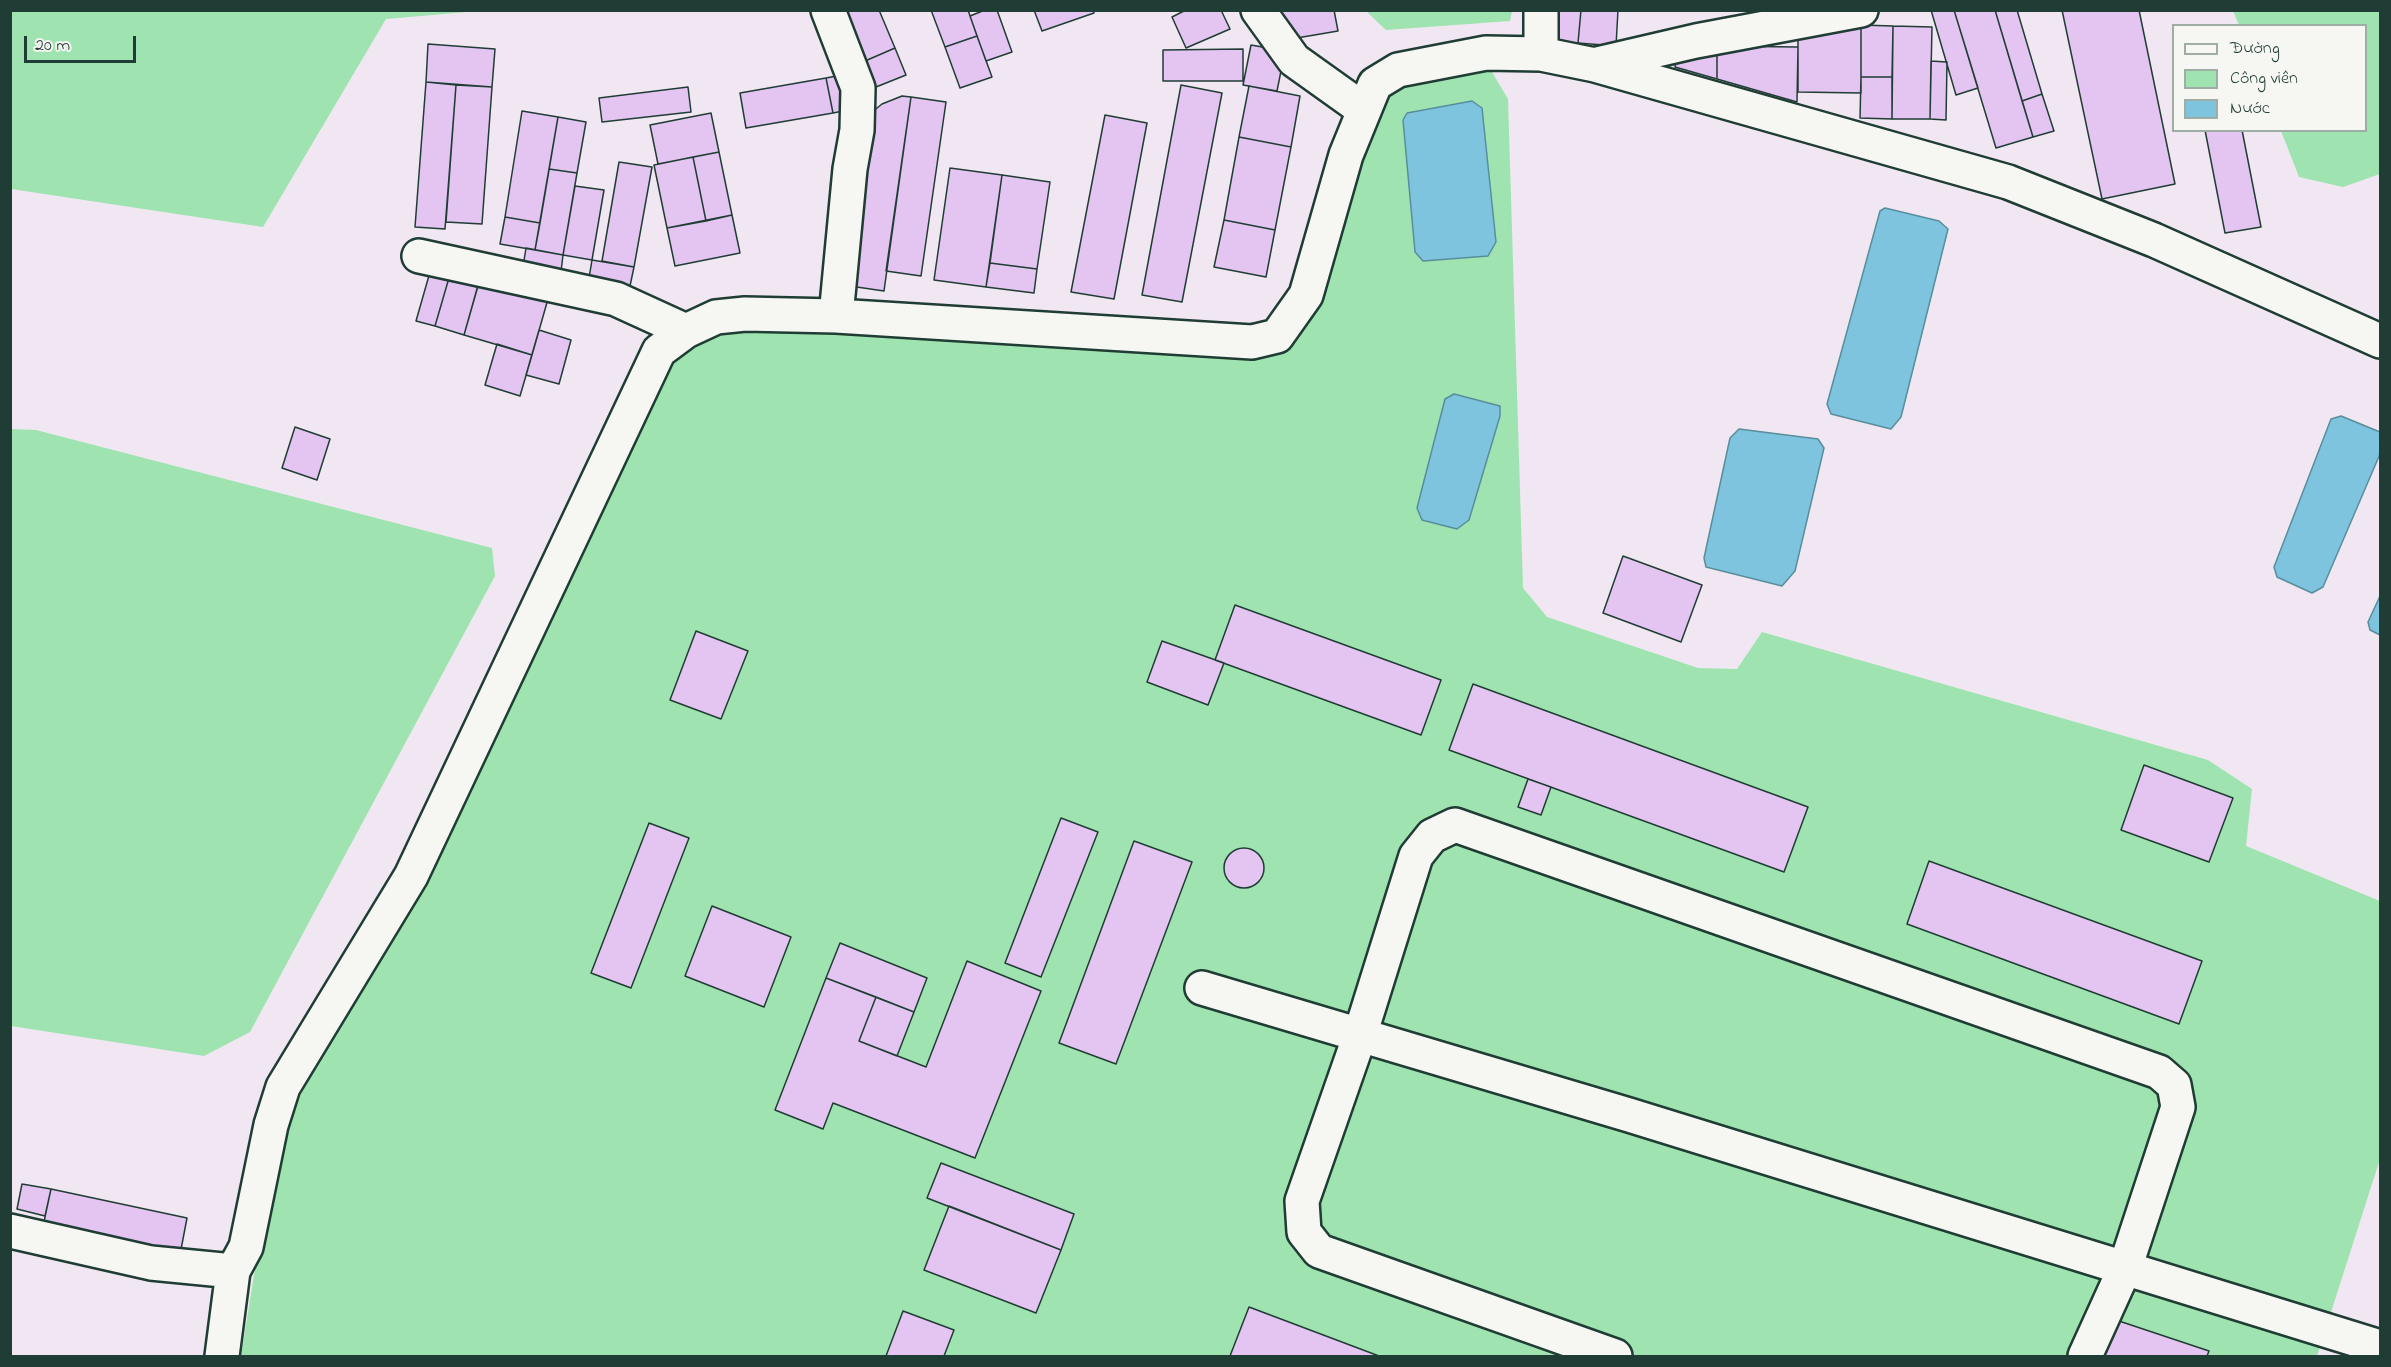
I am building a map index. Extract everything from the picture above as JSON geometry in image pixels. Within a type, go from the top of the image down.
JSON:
[{"type":"street","points":[[828,10],[858,88],[856,130],[836,316]]},
{"type":"street","points":[[1258,10],[1294,60],[1364,110]]},
{"type":"street","points":[[1540,54],[1541,10]]},
{"type":"street","points":[[1595,65],[1696,41],[1861,10]]},
{"type":"street","points":[[222,1356],[233,1271],[246,1247],[271,1125],[284,1087],[411,876],[659,351],[686,332],[716,317],[745,314],[836,316],[1252,342],[1277,336],[1306,295],[1346,155],[1375,84],[1398,70],[1486,53],[1540,54],[1595,65],[2008,182],[2154,240],[2380,341]]},
{"type":"street","points":[[419,256],[616,299],[686,332]]},
{"type":"street","points":[[1615,1356],[1319,1251],[1304,1232],[1302,1201],[1360,1035],[1416,856],[1432,836],[1455,825],[2159,1072],[2174,1085],[2178,1107],[2125,1268],[2085,1356]]},
{"type":"street","points":[[1202,988],[2380,1347]]},
{"type":"street","points":[[10,1231],[151,1263],[233,1271]]},
{"type":"green space","points":[[10,11],[479,11],[386,19],[263,227],[11,189]]},
{"type":"green space","points":[[1366,11],[1512,11],[1510,21],[1386,30]]},
{"type":"green space","points":[[2233,11],[2380,11],[2380,174],[2343,187],[2299,177],[2281,132],[2367,132],[2367,24],[2239,24]]},
{"type":"green space","points":[[1489,67],[1508,99],[1523,588],[1547,617],[1698,668],[1737,669],[1762,632],[2208,760],[2252,789],[2246,846],[2380,901],[2380,1159],[2317,1356],[241,1356],[254,1275],[293,1108],[427,870],[660,375],[704,335],[741,327],[1260,356],[1297,337],[1323,294],[1381,98],[1412,79]]},
{"type":"green space","points":[[10,429],[36,430],[492,548],[495,576],[250,1032],[204,1056],[11,1026]]},
{"type":"water","points":[[1472,101],[1482,108],[1496,242],[1488,256],[1423,261],[1415,252],[1403,120],[1407,113]]},
{"type":"water","points":[[1885,208],[1939,221],[1948,229],[1901,417],[1891,429],[1831,414],[1827,404],[1880,211]]},
{"type":"water","points":[[1454,394],[1500,406],[1500,416],[1469,520],[1457,529],[1422,520],[1417,508],[1445,399]]},
{"type":"water","points":[[2341,416],[2380,432],[2380,454],[2323,587],[2312,593],[2277,577],[2274,567],[2331,419]]},
{"type":"water","points":[[1739,429],[1818,439],[1824,448],[1795,571],[1782,586],[1706,567],[1704,558],[1730,438]]},
{"type":"water","points":[[2380,596],[2380,635],[2370,630],[2368,622]]},
{"type":"building","points":[[844,10],[879,10],[895,48],[865,61]]},
{"type":"building","points":[[931,10],[968,10],[977,36],[945,47]]},
{"type":"building","points":[[985,10],[997,10],[1012,52],[986,61],[970,16]]},
{"type":"building","points":[[1034,10],[1093,10],[1094,13],[1042,31]]},
{"type":"building","points":[[1186,10],[1221,10],[1230,29],[1186,48],[1172,17]]},
{"type":"building","points":[[1266,10],[1334,10],[1338,31],[1285,40]]},
{"type":"building","points":[[1550,10],[1581,10],[1578,43],[1548,41]]},
{"type":"building","points":[[1581,10],[1618,10],[1616,46],[1578,43]]},
{"type":"building","points":[[1931,10],[1954,10],[1978,88],[1956,95]]},
{"type":"building","points":[[1954,10],[1995,10],[2033,137],[1996,148]]},
{"type":"building","points":[[1995,10],[2017,10],[2042,94],[2022,101]]},
{"type":"building","points":[[2062,10],[2139,10],[2175,184],[2102,199]]},
{"type":"building","points":[[1798,24],[1861,25],[1861,93],[1798,92]]},
{"type":"building","points":[[1861,25],[1893,26],[1892,77],[1861,77]]},
{"type":"building","points":[[1893,26],[1932,27],[1930,119],[1892,119]]},
{"type":"building","points":[[977,36],[992,77],[960,88],[945,47]]},
{"type":"building","points":[[428,44],[495,49],[492,87],[426,82]]},
{"type":"building","points":[[1251,45],[1285,51],[1277,91],[1243,85]]},
{"type":"building","points":[[1717,46],[1717,79],[1675,67],[1677,50]]},
{"type":"building","points":[[1717,46],[1798,47],[1797,102],[1717,79]]},
{"type":"building","points":[[895,48],[906,75],[876,87],[865,61]]},
{"type":"building","points":[[1243,49],[1243,81],[1163,81],[1163,50]]},
{"type":"building","points":[[1931,61],[1947,62],[1946,120],[1930,119]]},
{"type":"building","points":[[847,74],[853,109],[833,113],[826,78]]},
{"type":"building","points":[[1861,77],[1892,77],[1892,119],[1860,118]]},
{"type":"building","points":[[826,78],[833,113],[746,128],[740,93]]},
{"type":"building","points":[[426,82],[456,85],[445,229],[415,227]]},
{"type":"building","points":[[456,85],[492,87],[482,224],[446,222]]},
{"type":"building","points":[[1181,85],[1222,93],[1182,302],[1142,295]]},
{"type":"building","points":[[1249,86],[1300,96],[1291,147],[1239,137]]},
{"type":"building","points":[[688,87],[691,112],[602,122],[599,98]]},
{"type":"building","points":[[2042,94],[2054,131],[2033,137],[2022,101]]},
{"type":"building","points":[[902,96],[911,97],[884,291],[843,285],[867,116],[882,104]]},
{"type":"building","points":[[911,97],[946,102],[921,276],[886,271]]},
{"type":"building","points":[[522,111],[558,117],[540,223],[505,217]]},
{"type":"building","points":[[711,113],[719,152],[658,164],[650,125]]},
{"type":"building","points":[[1105,115],[1147,123],[1114,299],[1071,292]]},
{"type":"building","points":[[558,117],[586,122],[577,173],[549,169]]},
{"type":"building","points":[[2205,132],[2242,132],[2261,227],[2225,233]]},
{"type":"building","points":[[1239,137],[1291,147],[1275,230],[1224,220]]},
{"type":"building","points":[[719,152],[732,215],[706,221],[693,157]]},
{"type":"building","points":[[693,157],[706,221],[667,228],[654,165]]},
{"type":"building","points":[[619,162],[652,167],[634,267],[602,261]]},
{"type":"building","points":[[950,168],[1002,175],[986,287],[934,280]]},
{"type":"building","points":[[549,169],[577,173],[563,255],[535,250]]},
{"type":"building","points":[[1002,175],[1050,182],[1037,269],[990,263]]},
{"type":"building","points":[[575,186],[604,190],[592,260],[563,255]]},
{"type":"building","points":[[732,215],[740,253],[675,266],[667,228]]},
{"type":"building","points":[[505,217],[540,223],[535,250],[500,244]]},
{"type":"building","points":[[1224,220],[1275,230],[1266,277],[1214,267]]},
{"type":"building","points":[[526,248],[563,255],[560,280],[522,273]]},
{"type":"building","points":[[592,260],[634,267],[630,286],[589,278]]},
{"type":"building","points":[[990,263],[1037,269],[1034,293],[986,287]]},
{"type":"building","points":[[432,265],[451,271],[435,326],[416,321]]},
{"type":"building","points":[[451,271],[480,279],[464,335],[435,326]]},
{"type":"building","points":[[482,271],[550,292],[532,355],[464,335]]},
{"type":"building","points":[[539,330],[571,340],[559,384],[526,375]]},
{"type":"building","points":[[497,344],[532,355],[520,396],[485,385]]},
{"type":"building","points":[[295,427],[330,439],[317,480],[282,468]]},
{"type":"building","points":[[1623,556],[1702,585],[1681,642],[1603,613]]},
{"type":"building","points":[[1235,605],[1441,680],[1421,735],[1215,660]]},
{"type":"building","points":[[696,631],[748,651],[721,719],[670,700]]},
{"type":"building","points":[[1162,641],[1224,663],[1208,705],[1147,682]]},
{"type":"building","points":[[1473,684],[1808,807],[1784,872],[1449,750]]},
{"type":"building","points":[[2144,765],[2233,798],[2209,862],[2121,830]]},
{"type":"building","points":[[1528,779],[1551,787],[1541,815],[1518,807]]},
{"type":"building","points":[[1061,818],[1098,832],[1041,977],[1005,963]]},
{"type":"building","points":[[649,823],[689,838],[631,988],[591,973]]},
{"type":"building","points":[[1134,841],[1192,862],[1116,1064],[1059,1043]]},
{"type":"building","points":[[1244,848],[1258,854],[1264,868],[1258,882],[1244,888],[1230,882],[1224,868],[1230,854]]},
{"type":"building","points":[[1929,861],[2202,961],[2179,1024],[1907,924]]},
{"type":"building","points":[[712,906],[791,937],[764,1007],[685,976]]},
{"type":"building","points":[[840,943],[927,978],[914,1012],[826,978]]},
{"type":"building","points":[[967,961],[1041,991],[975,1158],[833,1103],[823,1129],[775,1110],[826,978],[876,997],[859,1041],[926,1067]]},
{"type":"building","points":[[876,997],[914,1012],[897,1056],[859,1041]]},
{"type":"building","points":[[941,1163],[1074,1214],[1061,1250],[927,1198]]},
{"type":"building","points":[[22,1184],[51,1189],[45,1216],[17,1209]]},
{"type":"building","points":[[51,1189],[187,1218],[179,1260],[42,1231]]},
{"type":"building","points":[[949,1206],[1061,1250],[1036,1313],[924,1270]]},
{"type":"building","points":[[1249,1307],[1379,1356],[1230,1356]]},
{"type":"building","points":[[903,1311],[954,1330],[944,1356],[886,1356]]},
{"type":"building","points":[[2107,1317],[2209,1351],[2207,1356],[2094,1356]]}]
